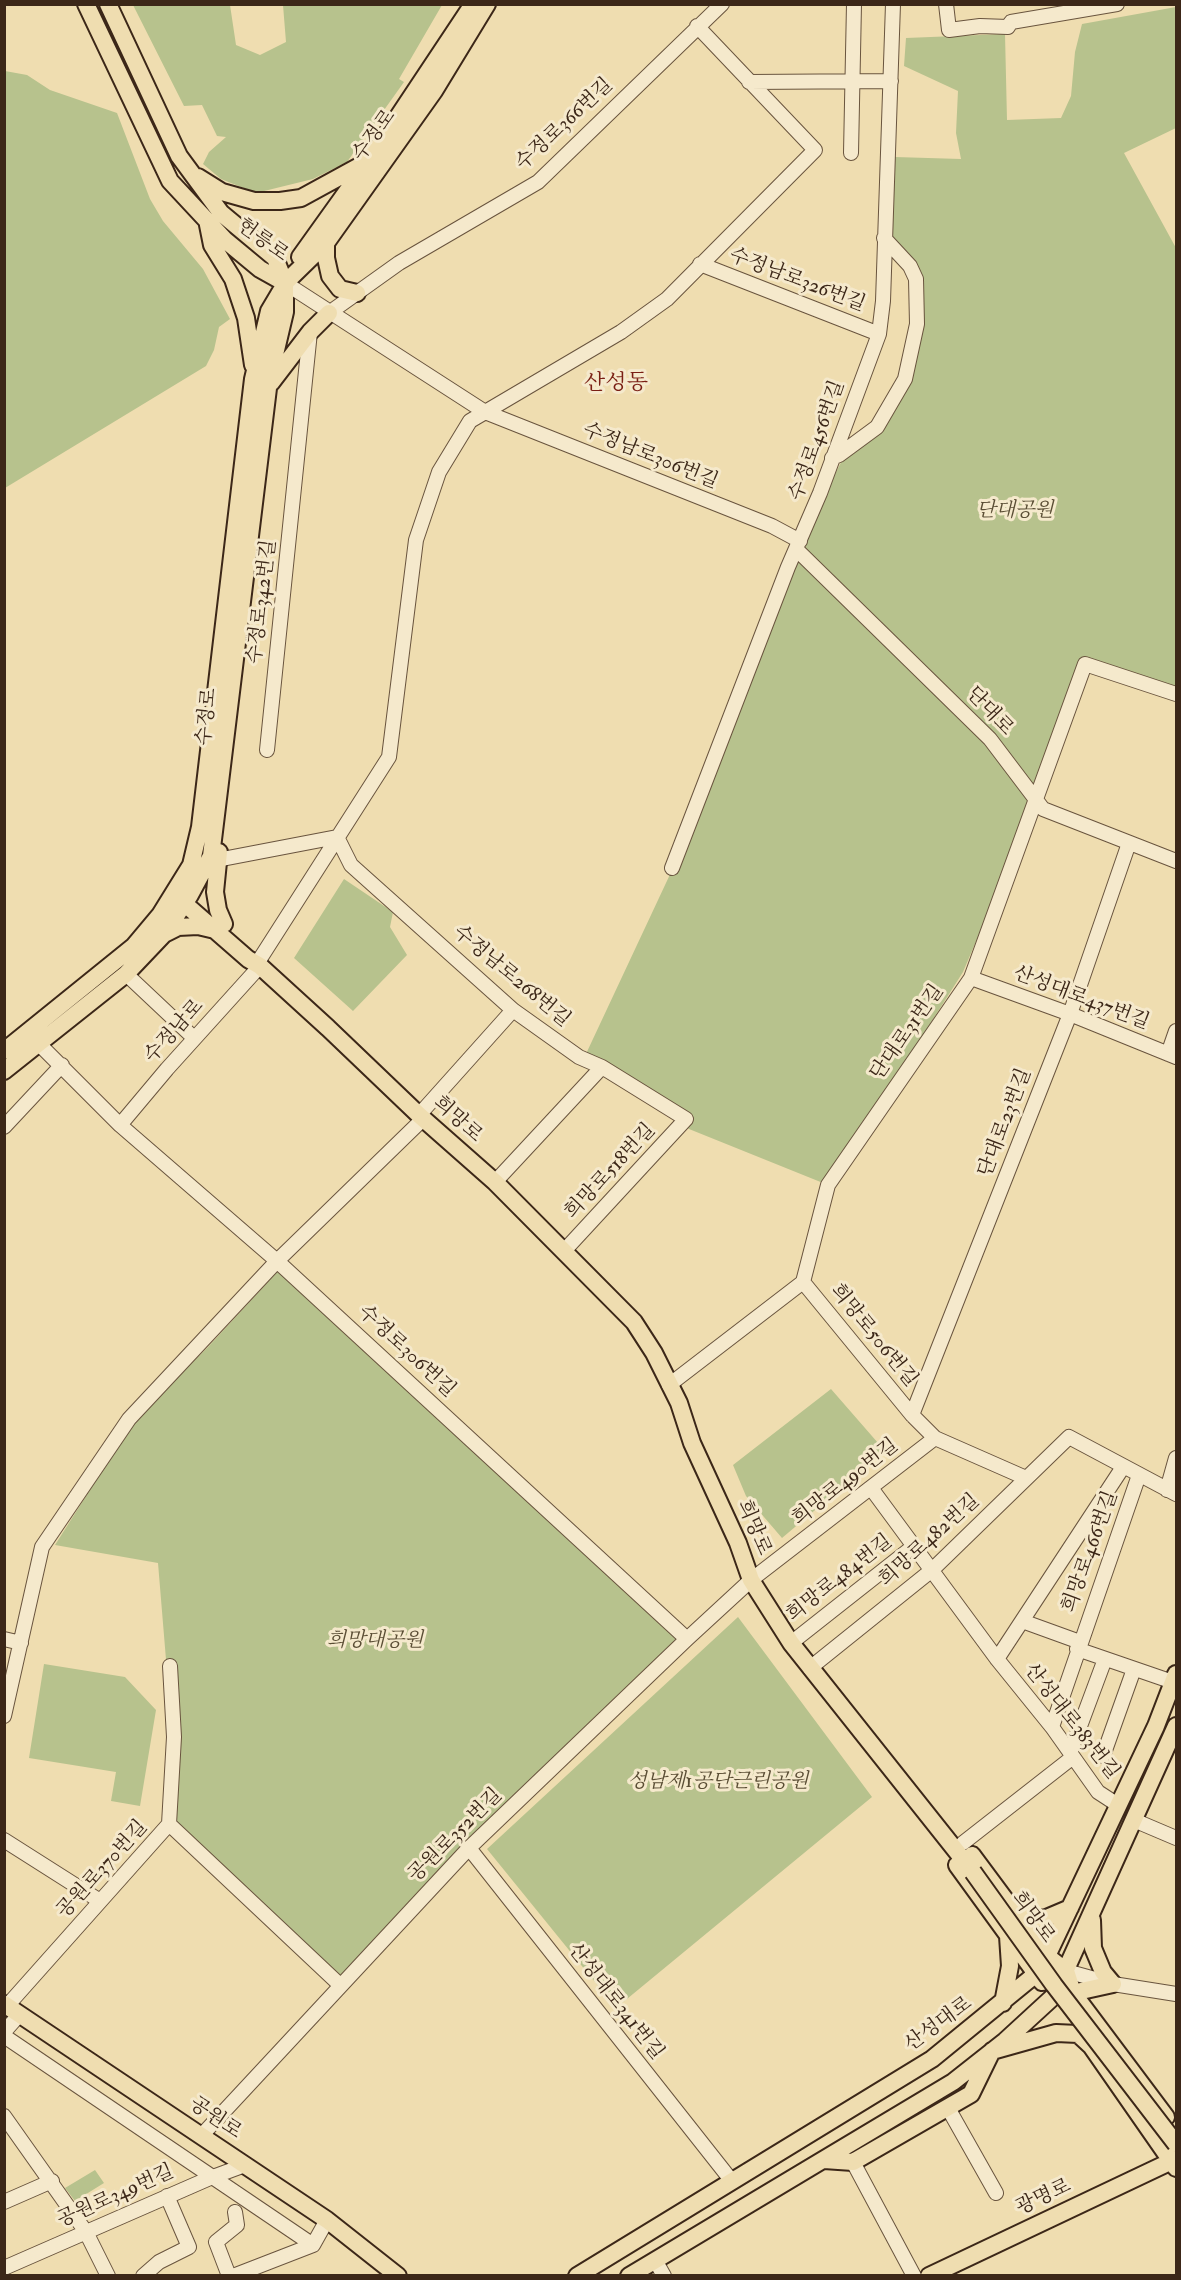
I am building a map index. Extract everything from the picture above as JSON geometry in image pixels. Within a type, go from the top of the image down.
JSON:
[{"type":"main road","name":"헌릉로","points":[[86,4],[170,181],[208,225],[260,269],[285,283]]},
{"type":"main road","name":"헌릉로","points":[[108,4],[179,156],[221,213],[275,258],[285,283]]},
{"type":"main road","name":"수정로","points":[[4,1071],[126,974],[164,934],[182,896],[200,827],[255,375],[269,311],[300,257],[368,162],[473,4]]},
{"type":"main road","name":"수정로","points":[[4,1051],[134,946],[182,896],[211,856],[268,386],[285,312],[285,283],[326,243],[434,91],[487,4]]},
{"type":"main road","points":[[179,156],[196,176],[222,192],[254,201],[301,198],[368,162]]},
{"type":"main road","points":[[208,225],[212,245],[233,279],[246,318],[255,375]]},
{"type":"main road","points":[[326,243],[326,258],[330,276],[340,289],[357,293]]},
{"type":"main road","points":[[268,386],[310,332],[329,313]]},
{"type":"main road","points":[[164,934],[178,927],[220,927],[215,892],[221,841],[217,820]]},
{"type":"main road","name":"희망로","points":[[182,896],[220,927],[421,1117],[495,1182],[634,1322],[654,1353],[669,1384],[752,1580],[791,1643],[920,1803],[1054,1985],[1176,2144]]},
{"type":"main road","name":"산성대로","points":[[577,2276],[932,2059],[1036,1974],[1070,1908],[1175,1678]]},
{"type":"main road","points":[[629,2276],[953,2082],[1054,1996],[1136,1821],[1176,1726]]},
{"type":"main road","points":[[920,1803],[938,1810],[1047,1956],[1066,1971],[1073,1994],[1176,2132]]},
{"type":"main road","points":[[920,1803],[926,1822],[1175,2163]]},
{"type":"main road","points":[[1017,1915],[1044,1919],[1070,1908]]},
{"type":"main road","points":[[1054,1996],[1073,1994],[1113,1984],[1103,1972],[1093,1948],[1091,1935],[1093,1914]]},
{"type":"main road","points":[[1003,2003],[1010,1966],[1008,1935]]},
{"type":"main road","name":"공원로","points":[[10,2008],[327,2220],[380,2270],[398,2276]]},
{"type":"main road","points":[[824,2160],[853,2162],[971,2094],[992,2051],[1039,2036],[1068,2032],[1078,2034],[1092,2047]]},
{"type":"main road","name":"광명로","points":[[929,2276],[1175,2163]]},
{"type":"street","name":"수정로366번길","points":[[329,313],[399,263],[538,182],[722,4]]},
{"type":"street","points":[[851,153],[854,4]]},
{"type":"street","name":"수정로456번길","points":[[672,868],[879,334],[883,301],[893,4]]},
{"type":"street","points":[[946,4],[949,30],[981,26],[1008,27],[1011,22],[1117,4]]},
{"type":"street","points":[[697,26],[749,82],[891,81]]},
{"type":"street","name":"수정남로","points":[[120,1125],[259,964],[389,757],[416,540],[439,472],[470,421],[621,332],[667,299],[815,150],[749,82]]},
{"type":"street","points":[[832,458],[839,456],[877,427],[905,379],[917,324],[916,279],[910,266],[884,238]]},
{"type":"street","name":"수정남로326번길","points":[[700,264],[879,334]]},
{"type":"street","name":"수정남로306번길","points":[[285,283],[485,412],[772,526],[798,545]]},
{"type":"street","name":"수정로342번길","points":[[267,750],[292,529],[310,332]]},
{"type":"street","name":"단대로","points":[[798,545],[990,739],[1043,809],[1176,861]]},
{"type":"street","name":"단대로31번길","points":[[803,1282],[828,1185],[971,978],[975,961],[1085,664],[1176,694]]},
{"type":"street","points":[[217,860],[337,837]]},
{"type":"street","name":"수정남로268번길","points":[[337,837],[351,865],[513,1010],[579,1057],[602,1067],[686,1119]]},
{"type":"street","name":"단대로23번길","points":[[912,1415],[1070,1014],[1129,843]]},
{"type":"street","points":[[126,974],[194,1038]]},
{"type":"street","name":"산성대로437번길","points":[[971,978],[1172,1055]]},
{"type":"street","points":[[4,1716],[42,1547],[129,1419],[277,1261],[421,1117],[513,1010]]},
{"type":"street","points":[[1172,1055],[1176,1031]]},
{"type":"street","name":"수정로306번길","points":[[39,1044],[120,1125],[277,1261],[687,1639]]},
{"type":"street","points":[[4,1126],[62,1065]]},
{"type":"street","points":[[495,1182],[602,1067]]},
{"type":"street","name":"희망로518번길","points":[[564,1251],[686,1119]]},
{"type":"street","name":"희망로506번길","points":[[669,1384],[803,1282],[912,1415],[935,1438],[1026,1478]]},
{"type":"street","name":"희망로482번길","points":[[810,1668],[932,1570],[1070,1437],[1123,1467]]},
{"type":"street","name":"희망로490번길","points":[[752,1580],[935,1438]]},
{"type":"street","points":[[1123,1467],[1172,1492],[1176,1458]]},
{"type":"street","name":"산성대로383번길","points":[[997,1659],[1123,1467]]},
{"type":"street","name":"희망로466번길","points":[[1052,1727],[1078,1646],[1139,1476]]},
{"type":"street","name":"산성대로383번길","points":[[871,1488],[997,1659],[1052,1727],[1098,1792],[1118,1805]]},
{"type":"street","name":"희망로484번길","points":[[791,1643],[914,1546]]},
{"type":"street","name":"공원로352번길","points":[[202,2135],[469,1848],[687,1639],[752,1580]]},
{"type":"street","name":"희망로466번길","points":[[1022,1621],[1078,1646]]},
{"type":"street","points":[[4,1639],[21,1643]]},
{"type":"street","points":[[1078,1646],[1134,1669],[1175,1678]]},
{"type":"street","points":[[963,1844],[1072,1755],[1105,1659]]},
{"type":"street","name":"공원로370번길","points":[[4,2034],[10,2008],[169,1824],[174,1737],[170,1665]]},
{"type":"street","points":[[1103,1756],[1134,1669]]},
{"type":"street","points":[[1136,1821],[1176,1838]]},
{"type":"street","points":[[169,1824],[340,1985]]},
{"type":"street","points":[[4,1840],[100,1902]]},
{"type":"street","name":"산성대로341번길","points":[[469,1848],[731,2181]]},
{"type":"street","points":[[1066,1971],[1113,1984],[1176,1994]]},
{"type":"street","points":[[4,2034],[210,2178],[313,2245]]},
{"type":"street","points":[[948,2108],[996,2193]]},
{"type":"street","points":[[4,2116],[86,2232],[108,2276]]},
{"type":"street","points":[[853,2162],[914,2276]]},
{"type":"street","name":"공원로349번길","points":[[4,2268],[167,2196],[245,2165]]},
{"type":"street","points":[[4,2202],[52,2181]]},
{"type":"street","points":[[142,2276],[159,2262],[189,2247],[167,2196]]},
{"type":"street","points":[[235,2212],[237,2224],[216,2242],[231,2276],[313,2245],[327,2220]]},
{"type":"street","points":[[655,2260],[664,2276]]},
{"type":"green space","points":[[133,5],[230,5],[236,45],[260,55],[286,42],[283,5],[442,5],[399,79],[404,82],[347,162],[313,179],[256,193],[221,179],[203,164],[209,152],[226,137],[217,136],[202,105],[184,106]]},
{"type":"green space","name":"단대공원","points":[[1176,7],[1176,128],[1124,153],[1176,248],[1176,691],[1084,660],[1036,800],[963,972],[828,1185],[689,1129],[662,1107],[585,1056],[673,868],[800,541],[849,447],[862,445],[905,379],[916,279],[892,244],[887,204],[895,157],[961,159],[956,133],[958,91],[904,66],[906,38],[1005,34],[1007,120],[1061,118],[1071,96],[1075,52],[1082,24]]},
{"type":"green space","points":[[5,71],[27,75],[50,90],[117,113],[150,199],[163,221],[203,269],[230,319],[219,327],[214,350],[206,366],[5,488]]},
{"type":"green space","points":[[344,879],[393,912],[390,927],[407,955],[353,1011],[294,958]]},
{"type":"green space","name":"희망대공원","points":[[278,1271],[683,1639],[340,1982],[172,1826],[172,1732],[158,1563],[55,1545],[126,1433],[160,1394],[208,1347]]},
{"type":"green space","points":[[831,1389],[885,1451],[782,1538],[746,1496],[733,1465]]},
{"type":"green space","name":"성남제1공단근린공원","points":[[738,1617],[872,1797],[616,2008],[487,1849]]},
{"type":"green space","points":[[44,1664],[125,1677],[156,1710],[140,1806],[111,1801],[116,1772],[29,1758]]},
{"type":"green space","points":[[95,2170],[104,2183],[75,2201],[65,2188]]},
{"type":"district","name":"산성동","points":[[616,384]]}]
